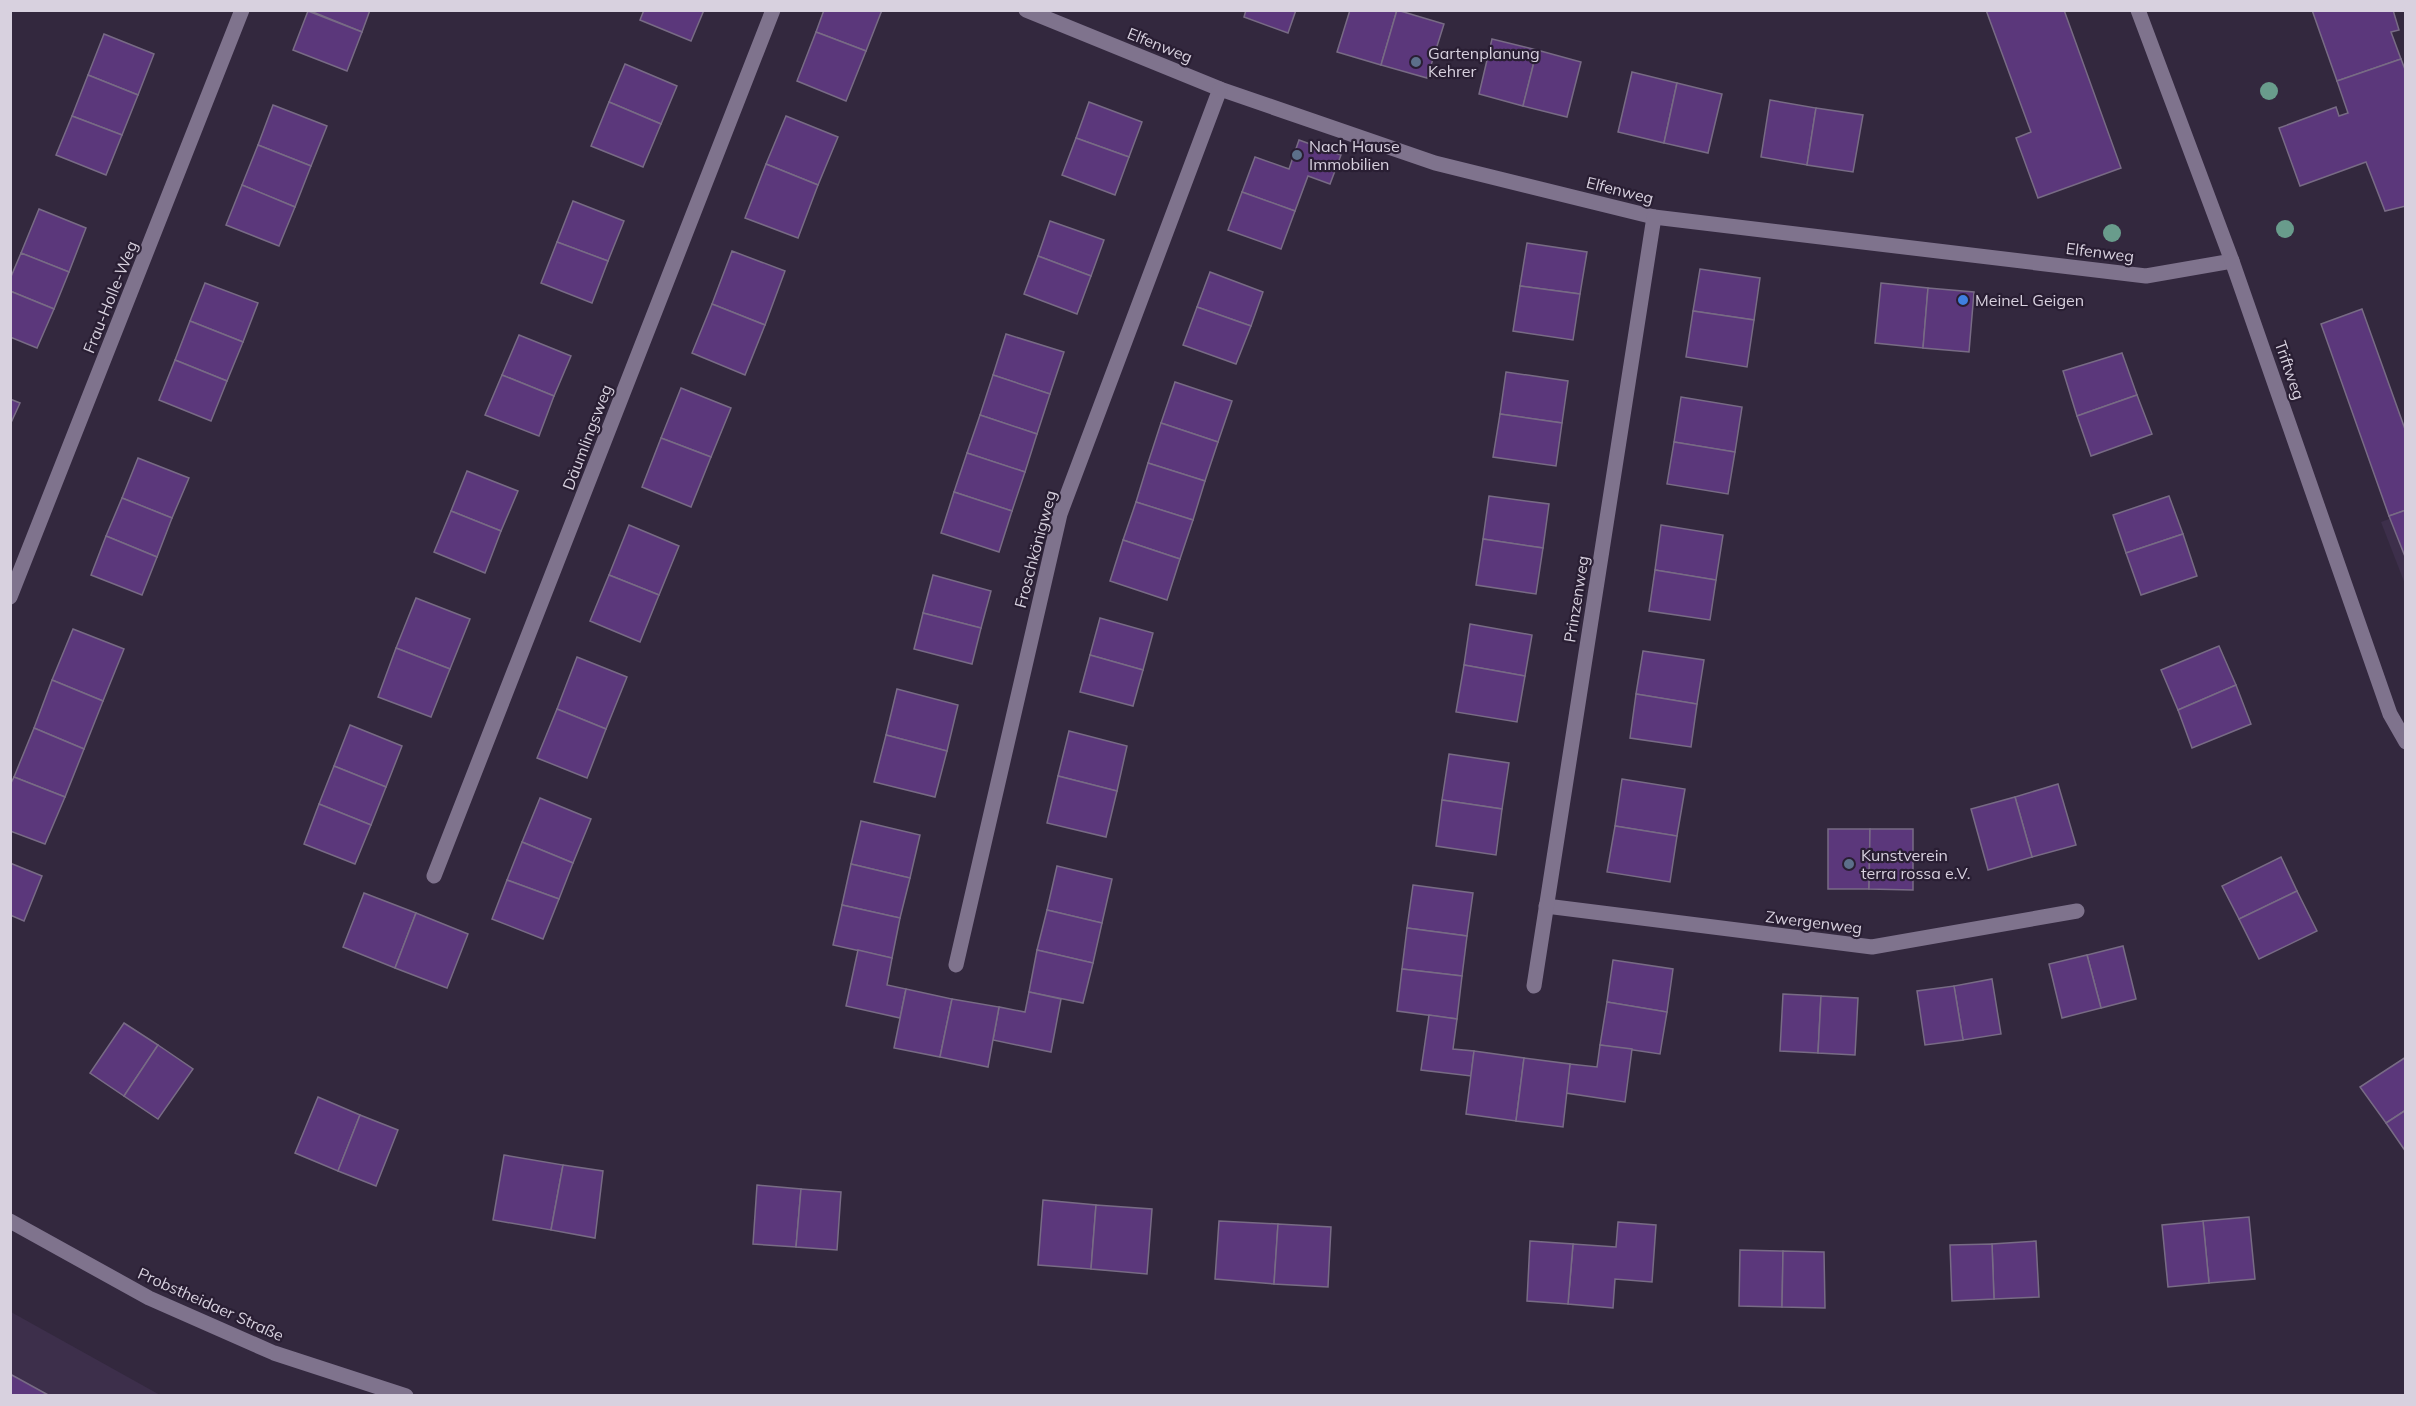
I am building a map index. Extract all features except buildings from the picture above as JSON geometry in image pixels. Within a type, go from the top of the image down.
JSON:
[{"type":"street","name":"Frau-Holle-Weg","points":[[10,597],[242,10]]},
{"type":"street","name":"Däumlingsweg","points":[[434,876],[773,10]]},
{"type":"street","name":"Elfenweg","points":[[1026,10],[1220,89],[1436,163],[1654,217],[2146,276],[2232,261]]},
{"type":"street","name":"Triftweg","points":[[2138,10],[2232,261],[2390,714],[2406,742]]},
{"type":"street","name":"Froschkönigweg","points":[[956,965],[1060,514],[1220,89]]},
{"type":"street","name":"Prinzenweg","points":[[1534,986],[1654,217]]},
{"type":"street","name":"Zwergenweg","points":[[1546,906],[1872,947],[2077,911]]},
{"type":"street","name":"Probstheidaer Straße","points":[[10,1221],[149,1298],[264,1349],[406,1395]]},
{"type":"shaded area","points":[[2405,513],[2405,584],[2381,522]]},
{"type":"shaded area","points":[[11,1312],[160,1395],[11,1395]]},
{"type":"place","name":"Gartenplanung Kehrer","points":[[1416,62]]},
{"type":"place","name":"Nach Hause Immobilien","points":[[1297,155]]},
{"type":"place","name":"MeineL Geigen","points":[[1963,300]]},
{"type":"place","name":"Kunstverein terra rossa e.V.","points":[[1849,864]]}]
